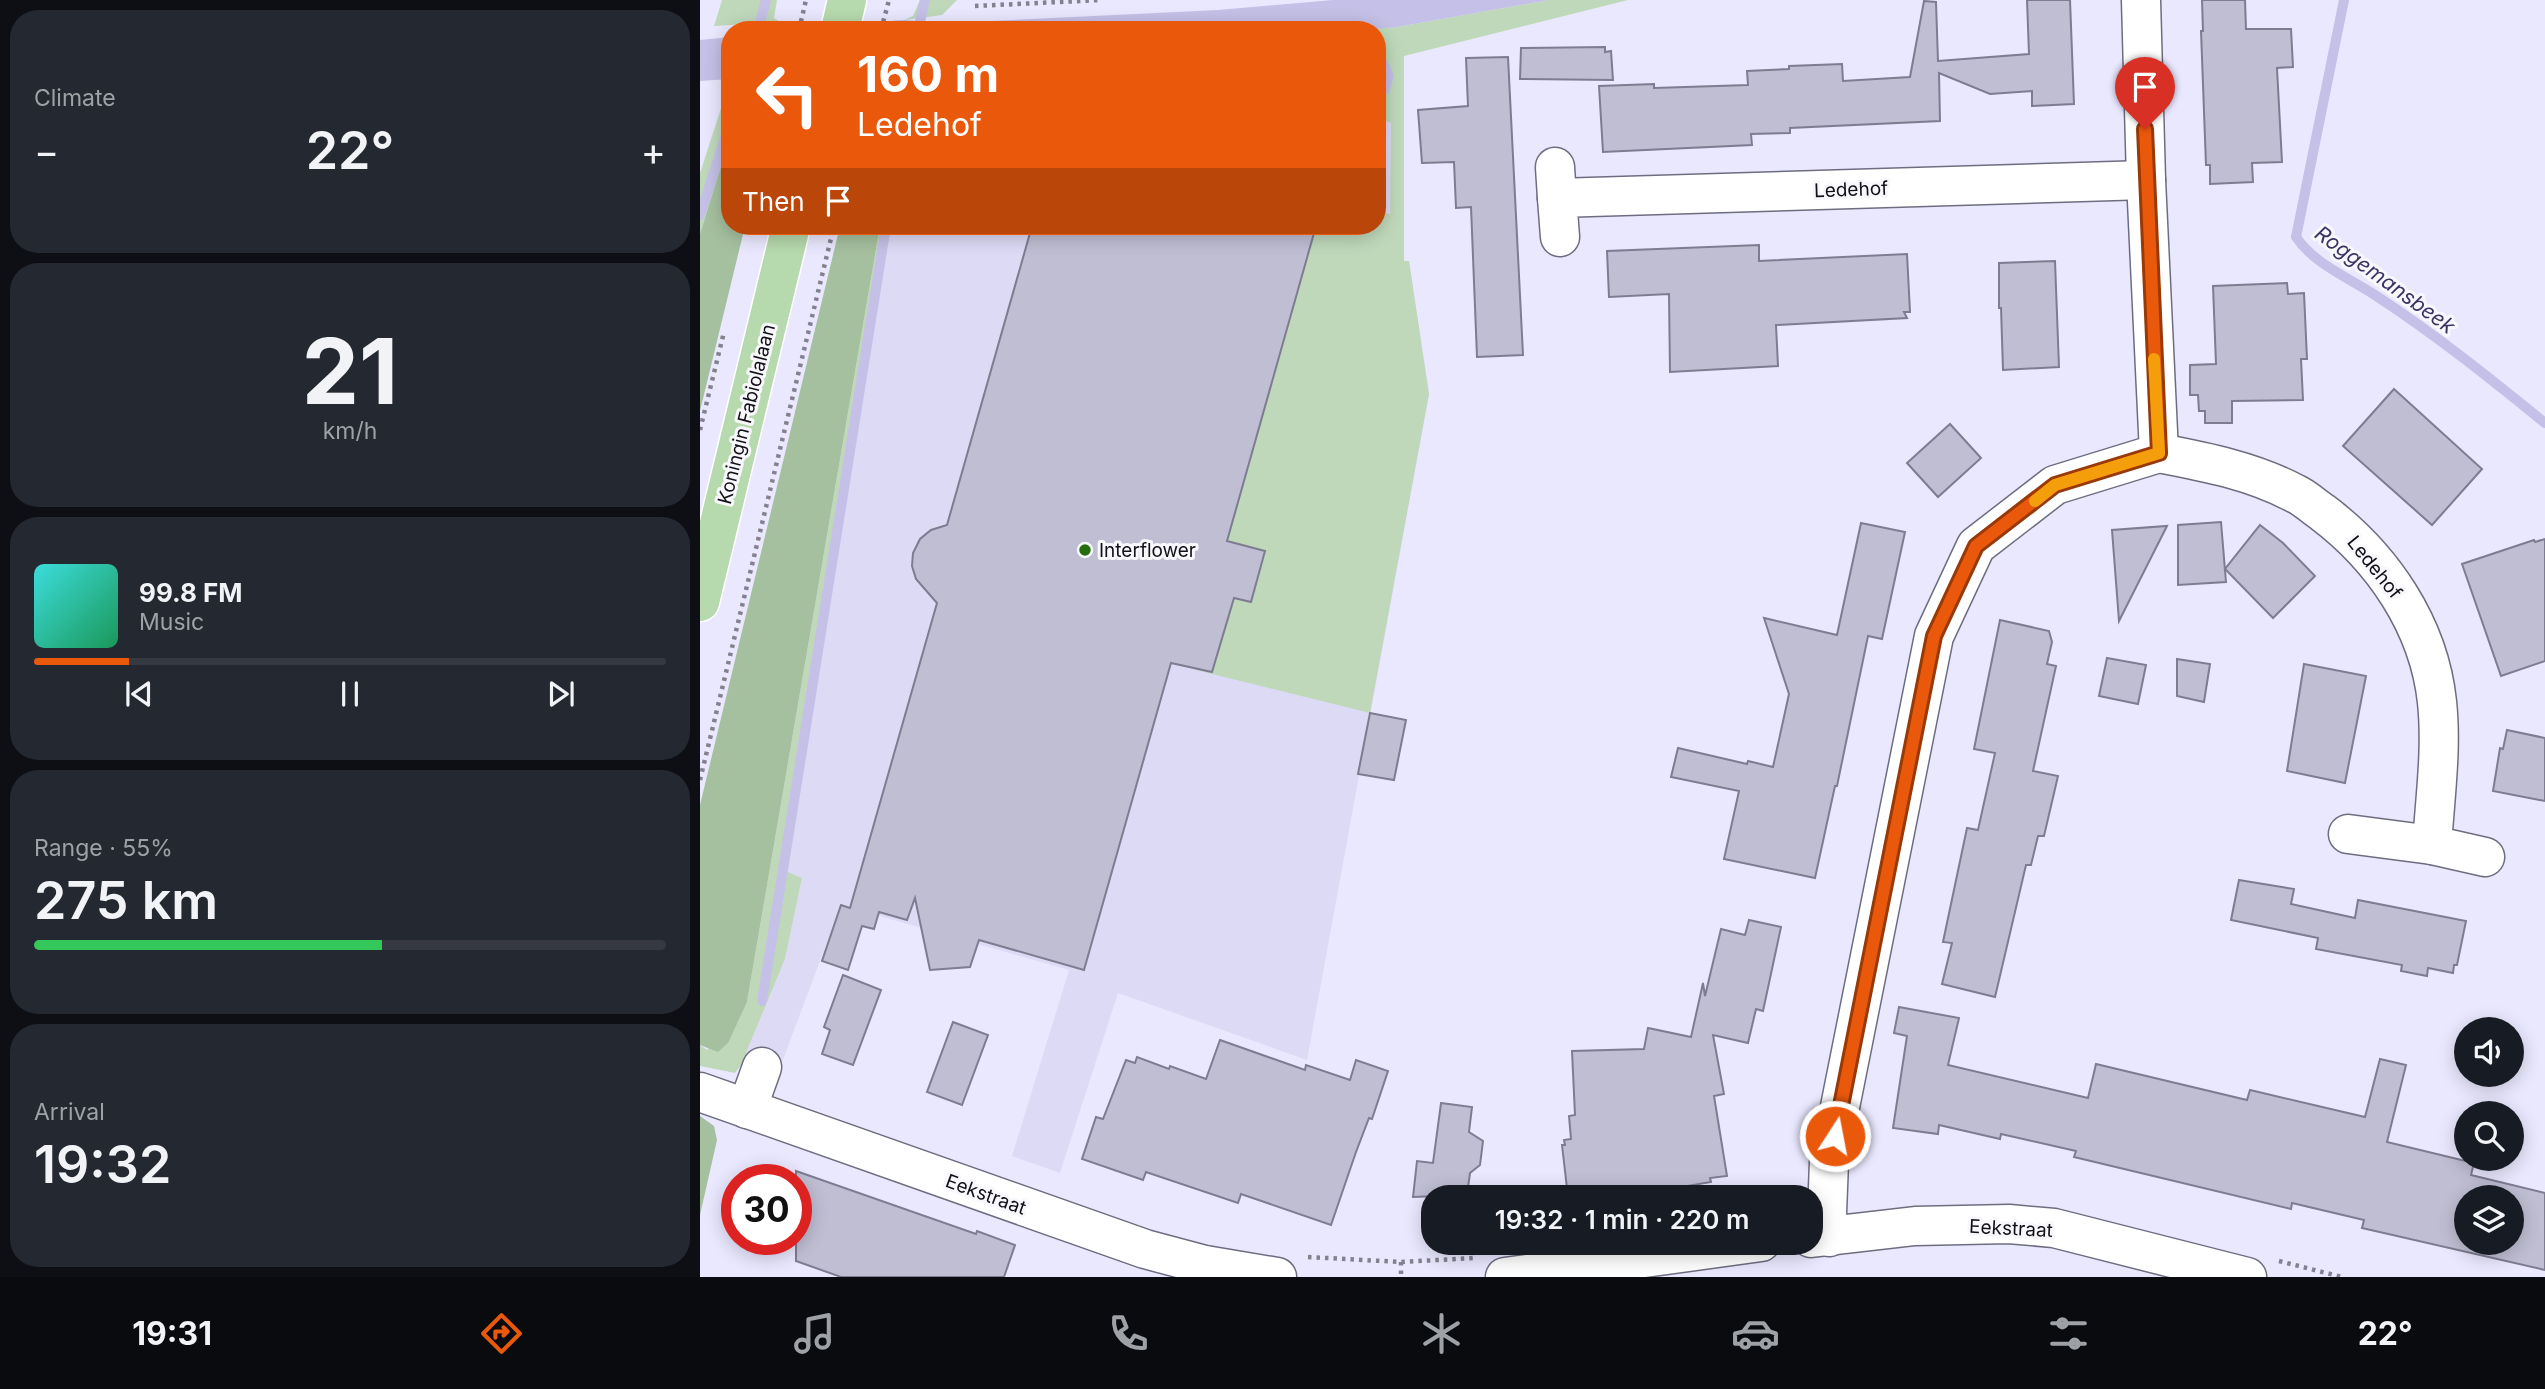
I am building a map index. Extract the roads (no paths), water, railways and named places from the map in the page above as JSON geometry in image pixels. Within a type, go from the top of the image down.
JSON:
[{"type":"main road","name":"Koningin Fabiolalaan","points":[[700,602],[789,235]]},
{"type":"street","points":[[2141,0],[2146,180],[2159,453]]},
{"type":"street","name":"Ledehof","points":[[1560,237],[1556,183],[2146,180]]},
{"type":"street","name":"Ledehof","points":[[1823,1227],[1827,1213],[1829,1162],[1934,636],[1976,546],[2055,485],[2159,453],[2232,468],[2297,494],[2344,529],[2372,557],[2400,595],[2425,647],[2437,701],[2438,759],[2432,845]]},
{"type":"street","points":[[2348,834],[2432,845],[2485,857]]},
{"type":"street","points":[[747,1109],[762,1067]]},
{"type":"street","name":"Eekstraat","points":[[700,1092],[1145,1249],[1205,1265],[1288,1266]]},
{"type":"street","name":"Eekstraat","points":[[1823,1238],[1915,1226],[2009,1224],[2054,1228],[2247,1277]]},
{"type":"street","points":[[1496,1267],[1712,1264],[1732,1255]]},
{"type":"waterway","points":[[760,21],[766,0]]},
{"type":"waterway","points":[[920,21],[925,0]]},
{"type":"waterway","name":"Roggemansbeek","points":[[2344,0],[2296,237],[2313,256],[2421,327],[2545,423]]},
{"type":"waterway","points":[[700,215],[721,151]]},
{"type":"waterway","points":[[762,1001],[885,235]]},
{"type":"place","name":"Interflower","points":[[1085,550]]}]
